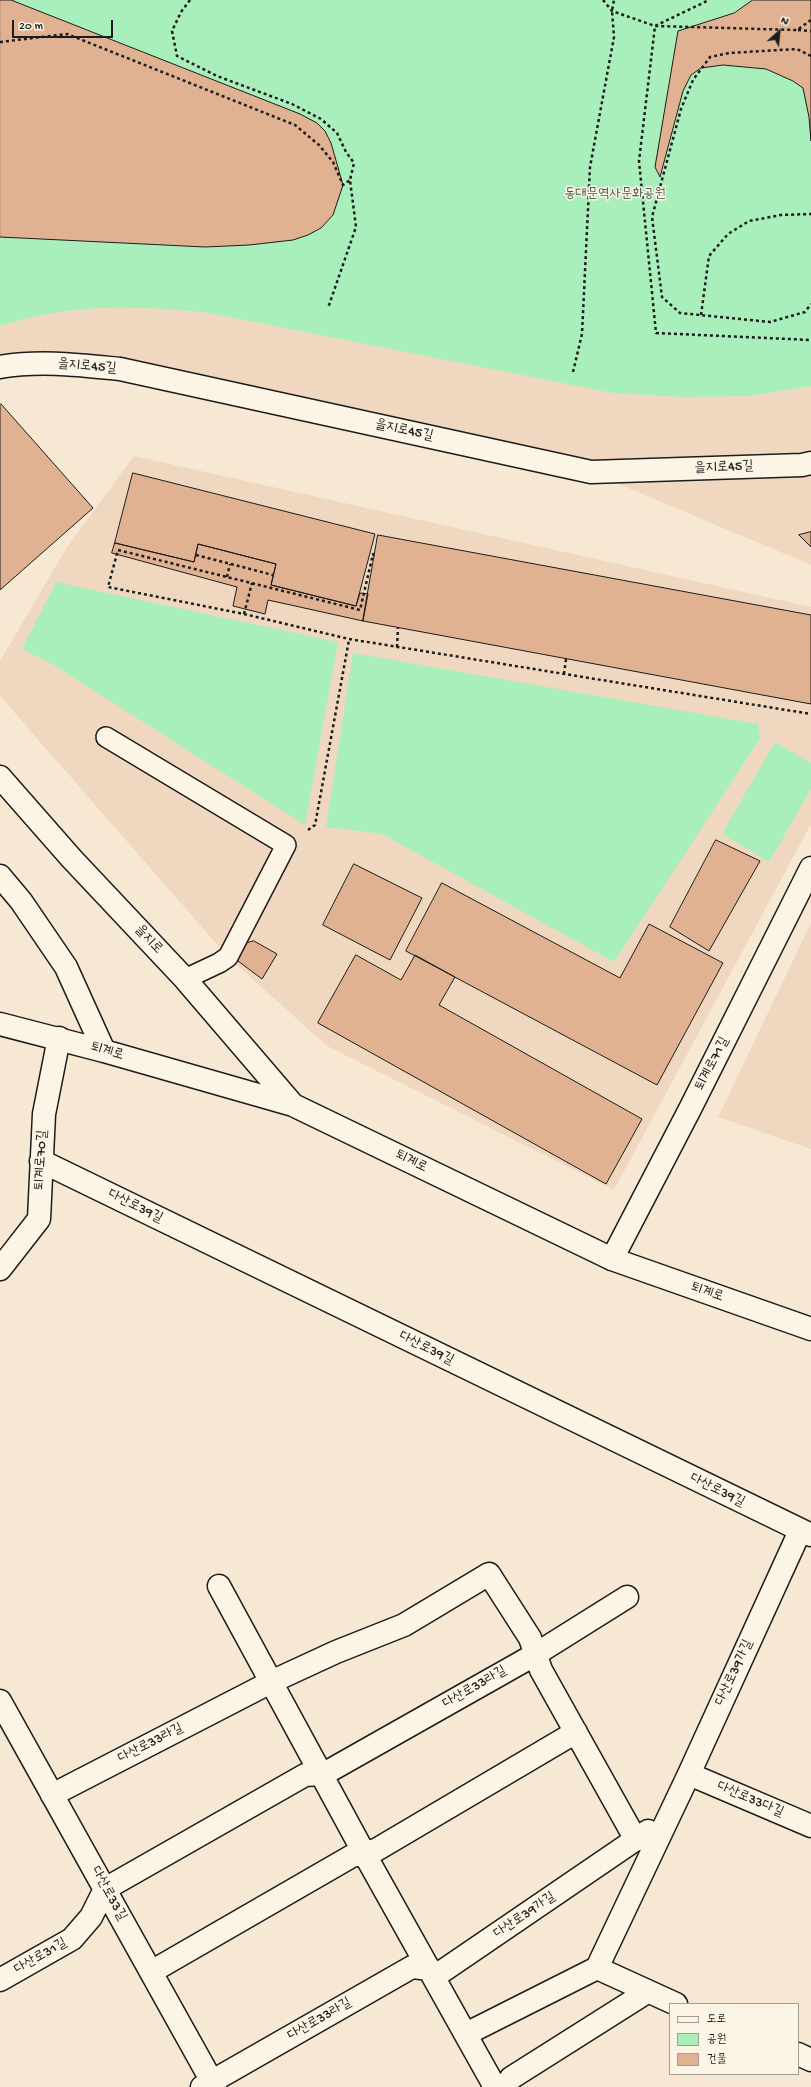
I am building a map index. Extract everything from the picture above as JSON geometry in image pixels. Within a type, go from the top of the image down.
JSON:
[{"type":"street","name":"을지로45길","points":[[0,366],[16,364],[68,364],[120,369],[590,472],[802,465],[811,463]]},
{"type":"street","name":"을지로","points":[[0,777],[72,859],[185,979],[293,1105]]},
{"type":"street","name":"퇴계로71길","points":[[612,1259],[690,1109],[811,868]]},
{"type":"street","points":[[0,876],[21,901],[66,967],[104,1051]]},
{"type":"street","name":"퇴계로","points":[[0,1024],[59,1038],[293,1105],[612,1259],[811,1329]]},
{"type":"street","name":"퇴계로70길","points":[[0,1270],[39,1218],[44,1114],[59,1038]]},
{"type":"street","name":"다산로39길","points":[[41,1161],[806,1533]]},
{"type":"street","name":"다산로39가길","points":[[597,1968],[806,1533]]},
{"type":"street","name":"다산로33라길","points":[[52,1795],[271,1682],[336,1652],[404,1625],[489,1574],[530,1638],[536,1654]]},
{"type":"street","points":[[218,1586],[364,1853],[496,2087]]},
{"type":"street","name":"다산로33라길","points":[[105,1889],[305,1774],[321,1774],[329,1772],[536,1654],[627,1597]]},
{"type":"street","points":[[536,1654],[542,1670],[636,1840]]},
{"type":"street","name":"다산로33길","points":[[0,1701],[151,1972],[210,2085]]},
{"type":"street","points":[[151,1972],[352,1856],[376,1850],[576,1732]]},
{"type":"street","name":"다산로33다길","points":[[689,1774],[811,1826]]},
{"type":"street","name":"다산로39가길","points":[[432,1973],[636,1840],[670,1814]]},
{"type":"street","name":"다산로31길","points":[[0,1980],[72,1939],[91,1917],[105,1889]]},
{"type":"street","name":"다산로33라길","points":[[210,2085],[412,1967],[432,1973]]},
{"type":"street","points":[[466,2034],[597,1968],[674,2003]]},
{"type":"street","points":[[504,2087],[510,2078],[647,1992]]},
{"type":"street","points":[[799,2054],[811,2060]]},
{"type":"lane","points":[[106,737],[286,845],[228,957],[219,964],[185,979]]},
{"type":"path","points":[[190,0],[181,12],[172,31],[177,56],[217,76],[292,104],[321,119],[338,133],[346,152],[354,163],[350,180],[356,227],[328,308]]},
{"type":"path","points":[[603,0],[612,10],[655,26],[811,30]]},
{"type":"path","points":[[574,372],[582,334],[590,167],[614,37],[612,10],[614,0]]},
{"type":"path","points":[[655,26],[709,0]]},
{"type":"path","points":[[797,30],[811,20]]},
{"type":"path","points":[[655,26],[639,161],[656,333],[811,340]]},
{"type":"path","points":[[0,42],[66,34],[74,37],[295,125],[319,145],[333,162],[343,185],[350,180]]},
{"type":"path","points":[[811,56],[797,49],[729,53],[710,57],[694,80],[681,109],[652,217],[662,297],[680,313],[770,322],[805,312],[811,304]]},
{"type":"path","points":[[701,315],[709,256],[728,234],[748,221],[781,215],[811,214]]},
{"type":"path","points":[[374,556],[372,554],[360,610],[118,550],[108,587],[244,614],[349,639],[811,714]]},
{"type":"path","points":[[196,555],[273,575]]},
{"type":"path","points":[[227,577],[230,564]]},
{"type":"path","points":[[244,614],[252,583]]},
{"type":"path","points":[[397,647],[398,628]]},
{"type":"path","points":[[286,845],[315,825],[349,639]]},
{"type":"path","points":[[564,674],[566,659]]},
{"type":"shaded area","name":"동대문역사문화공원","points":[[0,0],[811,0],[811,565],[590,472],[120,369],[0,367]]},
{"type":"shaded area","points":[[134,456],[811,607],[811,824],[614,1190],[327,1046],[228,957],[0,696],[0,661],[67,547]]},
{"type":"shaded area","points":[[811,923],[811,1149],[718,1117]]},
{"type":"green space","name":"동대문역사문화공원","points":[[0,0],[811,0],[811,386],[748,396],[682,397],[613,393],[209,313],[155,308],[103,308],[52,313],[0,326]]},
{"type":"green space","points":[[56,582],[338,642],[305,825],[52,664],[22,649]]},
{"type":"green space","points":[[353,653],[758,724],[760,739],[614,962],[382,834],[326,827]]},
{"type":"green space","points":[[775,742],[811,763],[811,789],[769,862],[722,834]]},
{"type":"building","points":[[0,0],[11,0],[300,114],[317,123],[325,131],[331,143],[343,185],[333,215],[321,228],[308,235],[293,240],[249,245],[205,247],[0,237]]},
{"type":"building","points":[[753,0],[811,0],[811,141],[809,117],[803,88],[793,81],[766,69],[723,65],[701,68],[691,75],[683,91],[660,177],[655,167],[678,31],[734,13]]},
{"type":"building","points":[[1,404],[93,508],[0,590],[0,405]]},
{"type":"building","points":[[133,473],[375,534],[356,606],[271,585],[276,564],[198,544],[194,562],[115,543]]},
{"type":"building","points":[[811,532],[811,547],[799,535]]},
{"type":"building","points":[[378,535],[811,615],[811,704],[363,621]]},
{"type":"building","points":[[115,543],[194,562],[198,544],[276,564],[271,585],[356,606],[360,593],[368,594],[363,621],[268,600],[265,614],[233,606],[237,587],[112,553]]},
{"type":"building","points":[[716,840],[760,861],[709,951],[670,927]]},
{"type":"building","points":[[354,864],[422,898],[390,960],[323,925]]},
{"type":"building","points":[[442,883],[620,978],[649,924],[723,963],[657,1085],[406,951]]},
{"type":"building","points":[[254,941],[277,954],[262,979],[234,958],[243,944]]},
{"type":"building","points":[[356,955],[401,980],[415,955],[455,977],[439,1005],[642,1119],[606,1184],[318,1023]]}]
